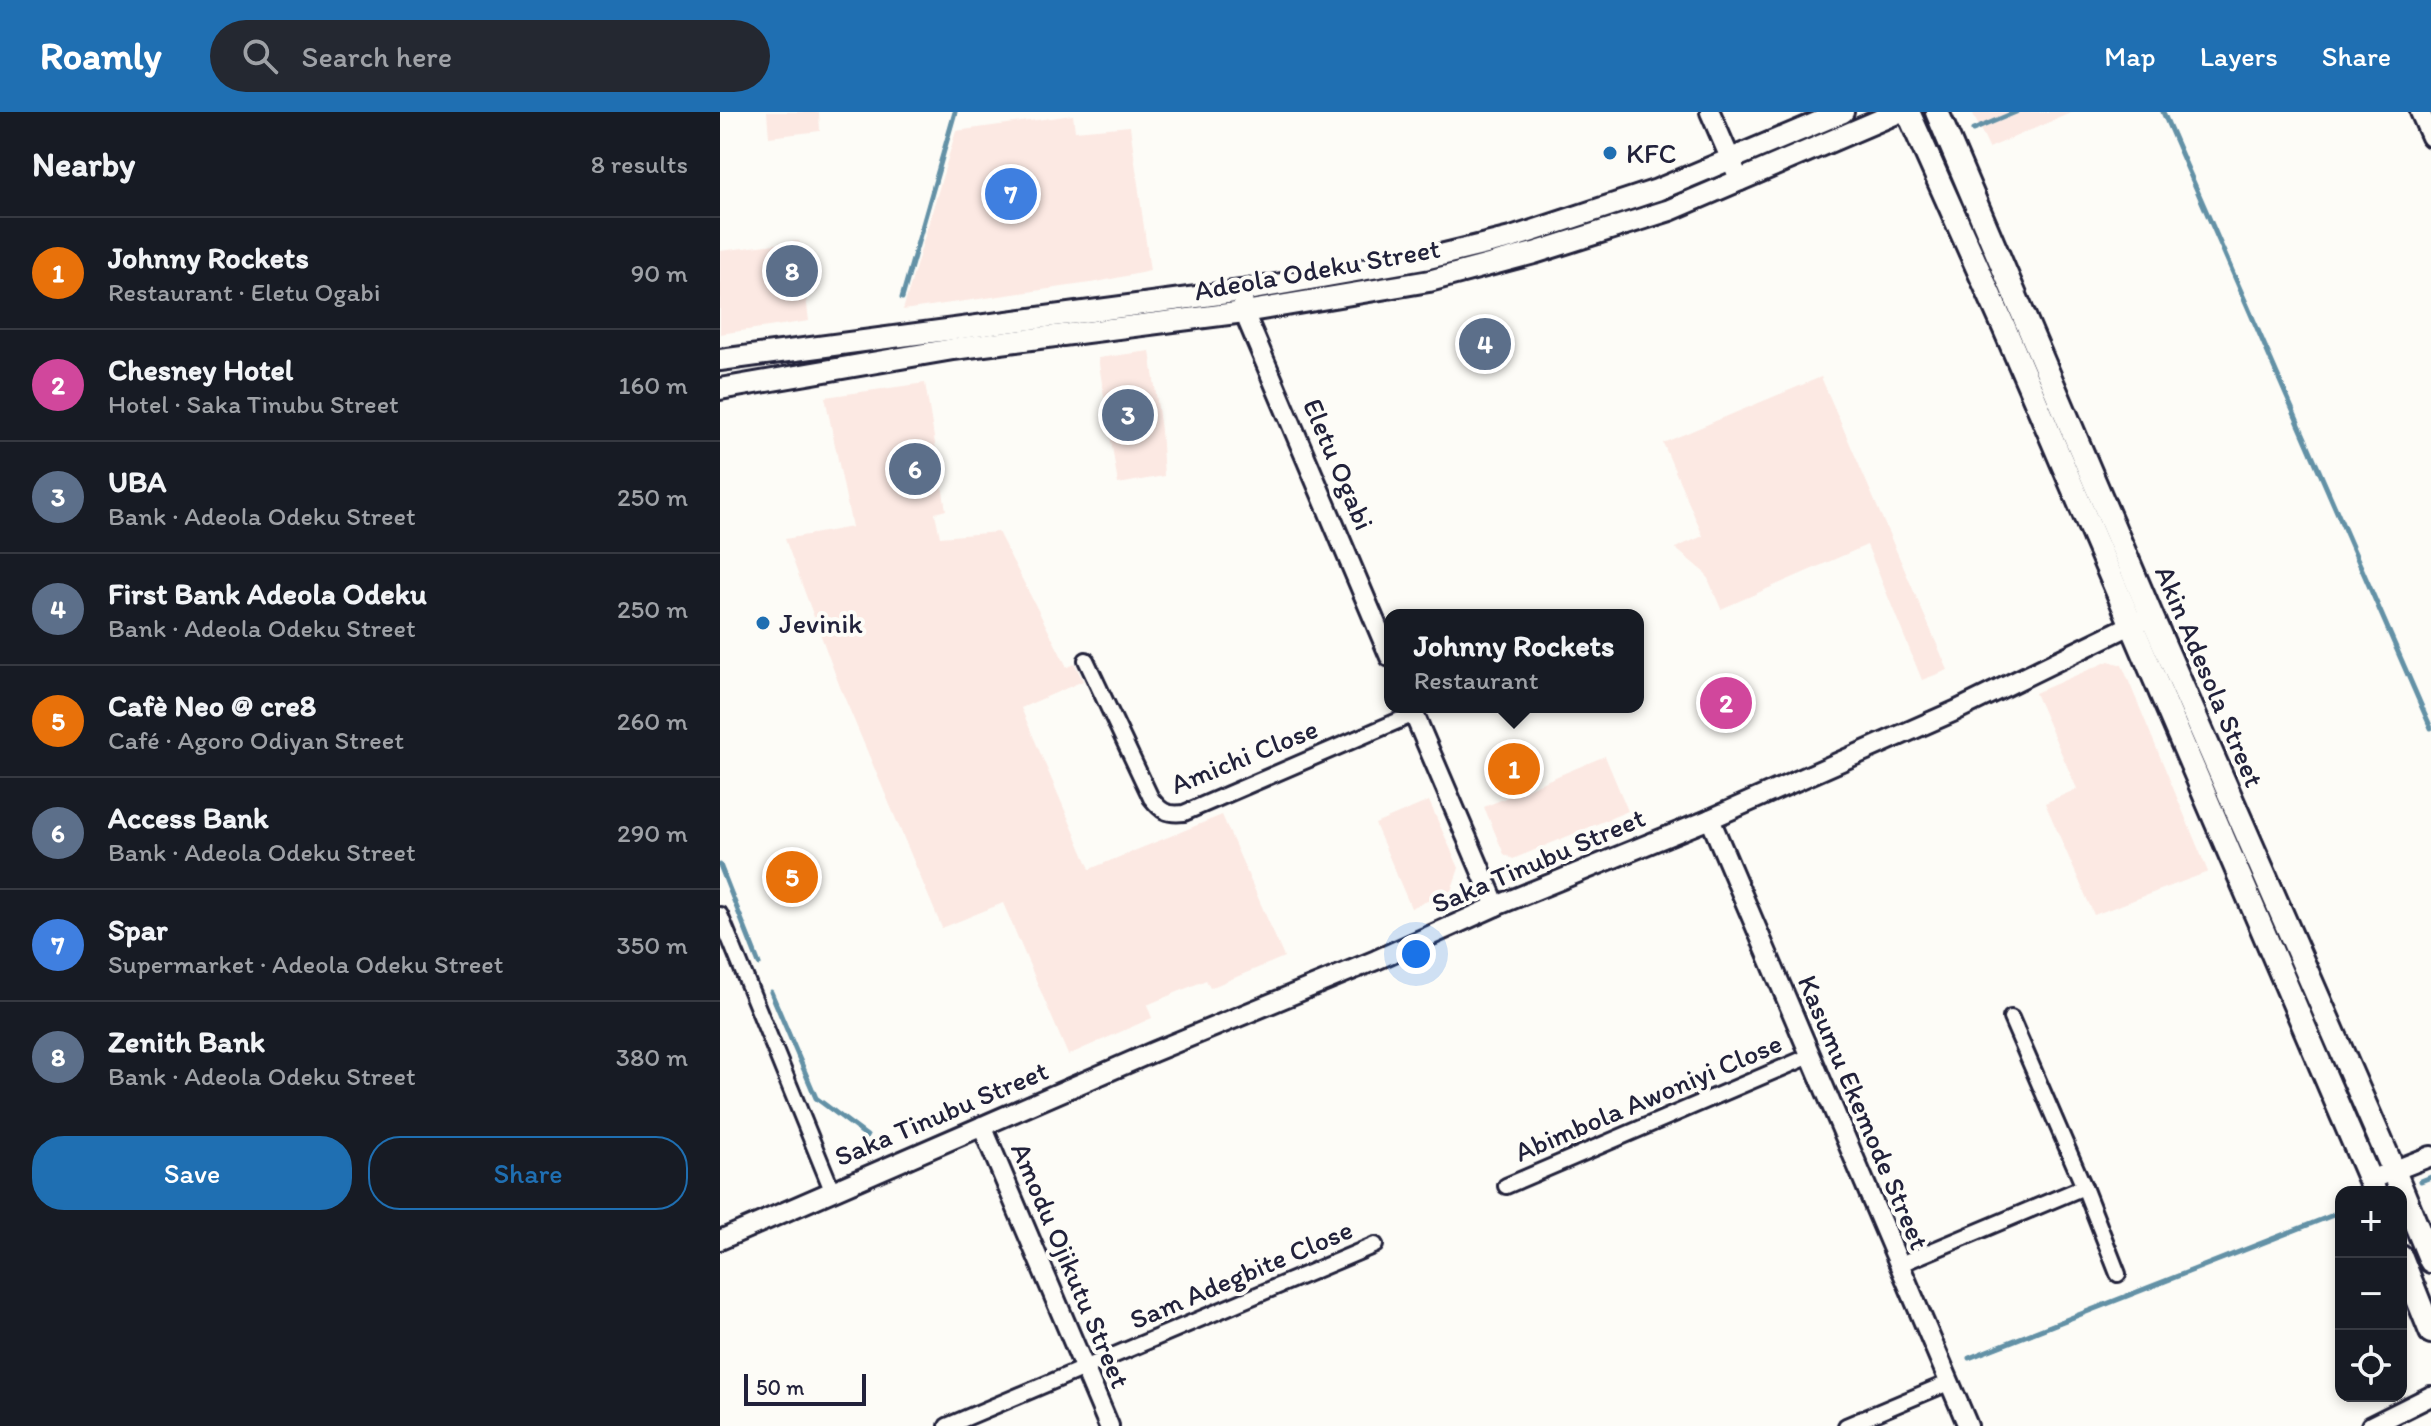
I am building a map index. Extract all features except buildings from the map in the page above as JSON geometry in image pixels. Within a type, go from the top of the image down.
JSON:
[{"type":"main road","name":"Adeola Odeku Street","points":[[720,360],[1242,291],[1424,259],[1511,238],[1657,190],[1843,112]]},
{"type":"main road","name":"Adeola Odeku Street","points":[[720,389],[953,349],[1244,312],[1429,281],[1628,225],[1740,181],[1899,112]]},
{"type":"main road","name":"Akin Adesola Street","points":[[1908,112],[2004,327],[2394,1171],[2431,1261]]},
{"type":"main road","name":"Akin Adesola Street","points":[[1937,112],[2140,620],[2372,1186]]},
{"type":"main road","points":[[2401,1258],[2431,1332]]},
{"type":"street","points":[[1710,112],[1740,181]]},
{"type":"street","points":[[2420,112],[2431,137]]},
{"type":"street","name":"Eletu Ogabi","points":[[1242,291],[1244,312],[1384,643]]},
{"type":"street","name":"Saka Tinubu Street","points":[[720,1240],[1496,906],[1710,819],[1955,711],[2140,620]]},
{"type":"street","name":"Amichi Close","points":[[1086,660],[1151,798],[1160,810],[1169,814],[1184,813],[1406,713]]},
{"type":"street","points":[[1414,713],[1496,906]]},
{"type":"street","name":"Kasumu Ekemode Street","points":[[1710,819],[1968,1426]]},
{"type":"street","points":[[720,915],[832,1190]]},
{"type":"street","points":[[2011,1018],[2118,1274]]},
{"type":"street","name":"Abimbola Awoniyi Close","points":[[1506,1186],[1810,1056]]},
{"type":"street","name":"Amodu Ojikutu Street","points":[[982,1126],[1109,1426]]},
{"type":"street","points":[[2372,1186],[2394,1171],[2431,1156]]},
{"type":"street","points":[[1898,1265],[2084,1187]]},
{"type":"street","name":"Sam Adegbite Close","points":[[947,1426],[1375,1245]]},
{"type":"street","points":[[1846,1426],[1948,1383]]},
{"type":"street","points":[[2371,1426],[2431,1396]]},
{"type":"shaded area","points":[[767,112],[819,112],[820,131],[769,137]]},
{"type":"shaded area","points":[[2073,112],[1989,148],[1973,114]]},
{"type":"shaded area","points":[[1073,115],[1075,131],[1130,126],[1150,271],[1097,282],[903,310],[956,131]]},
{"type":"shaded area","points":[[799,241],[809,321],[720,334],[720,251]]},
{"type":"shaded area","points":[[1150,351],[1164,476],[1118,484],[1098,358]]},
{"type":"shaded area","points":[[1821,377],[1948,670],[1922,680],[1867,545],[1721,609],[1706,574],[1675,548],[1703,536],[1663,443]]},
{"type":"shaded area","points":[[925,383],[946,510],[935,513],[940,537],[998,532],[1067,667],[1075,664],[1083,681],[1021,708],[1090,869],[1222,815],[1284,957],[1210,988],[1206,980],[1147,1005],[1152,1018],[1068,1055],[1003,903],[942,928],[840,687],[785,539],[852,527],[825,397]]},
{"type":"shaded area","points":[[2109,661],[2122,665],[2208,872],[2094,915],[2045,803],[2077,789],[2035,693]]},
{"type":"shaded area","points":[[1605,756],[1628,811],[1513,859],[1504,854],[1484,807]]},
{"type":"shaded area","points":[[1429,801],[1459,868],[1451,891],[1411,908],[1375,824]]},
{"type":"waterway","points":[[902,298],[955,112]]},
{"type":"waterway","points":[[1973,130],[2016,112]]},
{"type":"waterway","points":[[2163,112],[2431,728]]},
{"type":"waterway","points":[[720,865],[759,964]]},
{"type":"waterway","points":[[771,992],[816,1098],[867,1136]]},
{"type":"waterway","points":[[2421,1181],[2431,1177]]},
{"type":"waterway","points":[[1969,1358],[2335,1214]]},
{"type":"place","name":"KFC","points":[[1610,153]]},
{"type":"place","name":"Spar","points":[[1011,194]]},
{"type":"place","name":"Zenith Bank","points":[[792,271]]},
{"type":"place","name":"First Bank Adeola Odeku","points":[[1485,344]]},
{"type":"place","name":"UBA","points":[[1128,415]]},
{"type":"place","name":"Access Bank","points":[[915,469]]},
{"type":"place","name":"Jevinik","points":[[763,623]]},
{"type":"place","name":"Chesney Hotel","points":[[1726,703]]},
{"type":"place","name":"Johnny Rockets","points":[[1514,769]]},
{"type":"place","name":"Cafè Neo @ cre8","points":[[792,877]]}]
